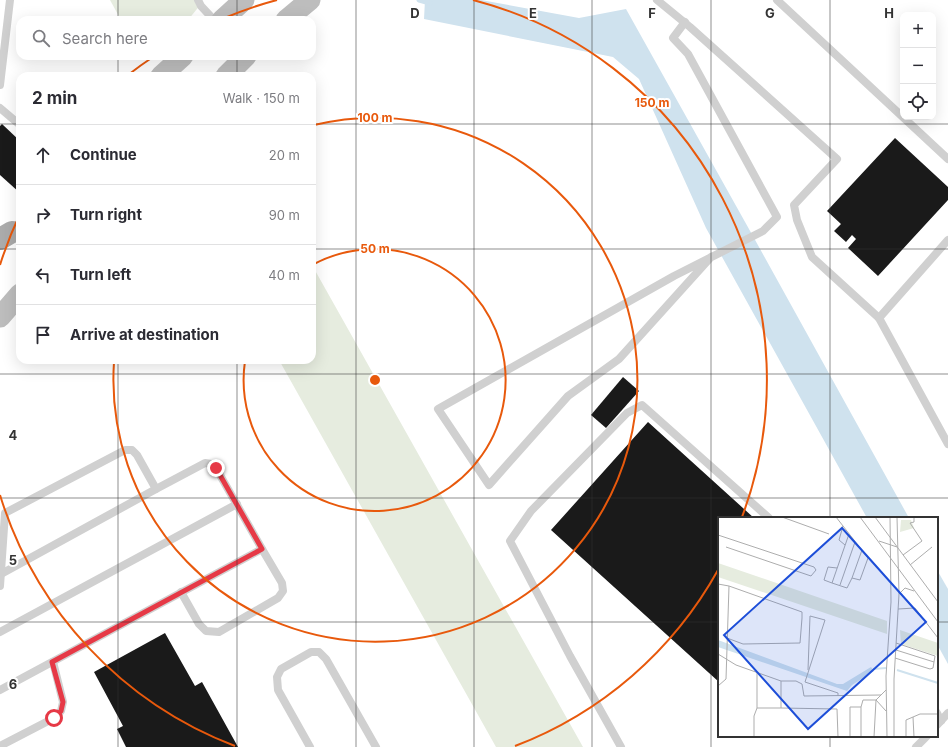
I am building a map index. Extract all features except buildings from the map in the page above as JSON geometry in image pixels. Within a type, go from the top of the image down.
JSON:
[{"type":"main road","points":[[226,16],[244,0]]},
{"type":"main road","points":[[291,16],[310,0]]},
{"type":"main road","points":[[165,72],[179,60]]},
{"type":"main road","points":[[230,72],[242,60]]},
{"type":"main road","points":[[0,317],[16,299]]},
{"type":"lane","points":[[0,86],[10,0]]},
{"type":"lane","points":[[198,0],[201,6],[210,16]]},
{"type":"lane","points":[[657,0],[685,22],[837,159],[794,206],[797,220],[812,257],[879,318],[948,444]]},
{"type":"lane","points":[[777,0],[948,159]]},
{"type":"lane","points":[[685,22],[673,38],[688,54],[777,218],[763,231],[711,257],[674,276],[438,409],[489,485],[568,396],[619,359],[711,257]]},
{"type":"lane","points":[[0,108],[16,122]]},
{"type":"lane","points":[[879,318],[948,240]]},
{"type":"lane","points":[[621,747],[570,656],[510,541],[531,511],[627,413],[642,405],[768,517]]},
{"type":"lane","points":[[0,586],[5,513],[125,450],[132,450],[137,455],[156,489]]},
{"type":"lane","points":[[1,574],[205,463],[211,464],[216,468],[282,583],[283,591],[278,598],[218,632],[206,631],[199,624],[181,592]]},
{"type":"lane","points":[[0,632],[237,504]]},
{"type":"lane","points":[[0,690],[262,549]]},
{"type":"lane","points":[[310,747],[278,690],[277,677],[281,669],[311,652],[319,652],[326,659],[376,747]]},
{"type":"lane","points":[[0,746],[54,718],[61,711],[63,702],[52,662]]},
{"type":"lane","points":[[939,723],[948,713]]},
{"type":"lane","points":[[916,747],[926,737]]},
{"type":"shaded area","points":[[110,0],[198,0],[201,4],[191,16],[119,16]]},
{"type":"shaded area","points":[[316,272],[583,747],[496,747],[281,364],[316,364]]},
{"type":"water","points":[[425,0],[481,0],[579,18],[626,9],[908,517],[866,517],[706,228],[639,79],[613,57],[424,19]]},
{"type":"water","points":[[938,572],[948,589],[948,664],[938,646]]},
{"type":"waterway","points":[[419,0],[430,3]]},
{"type":"route","points":[[54,718],[61,711],[63,702],[52,662],[262,549],[216,468]]}]
